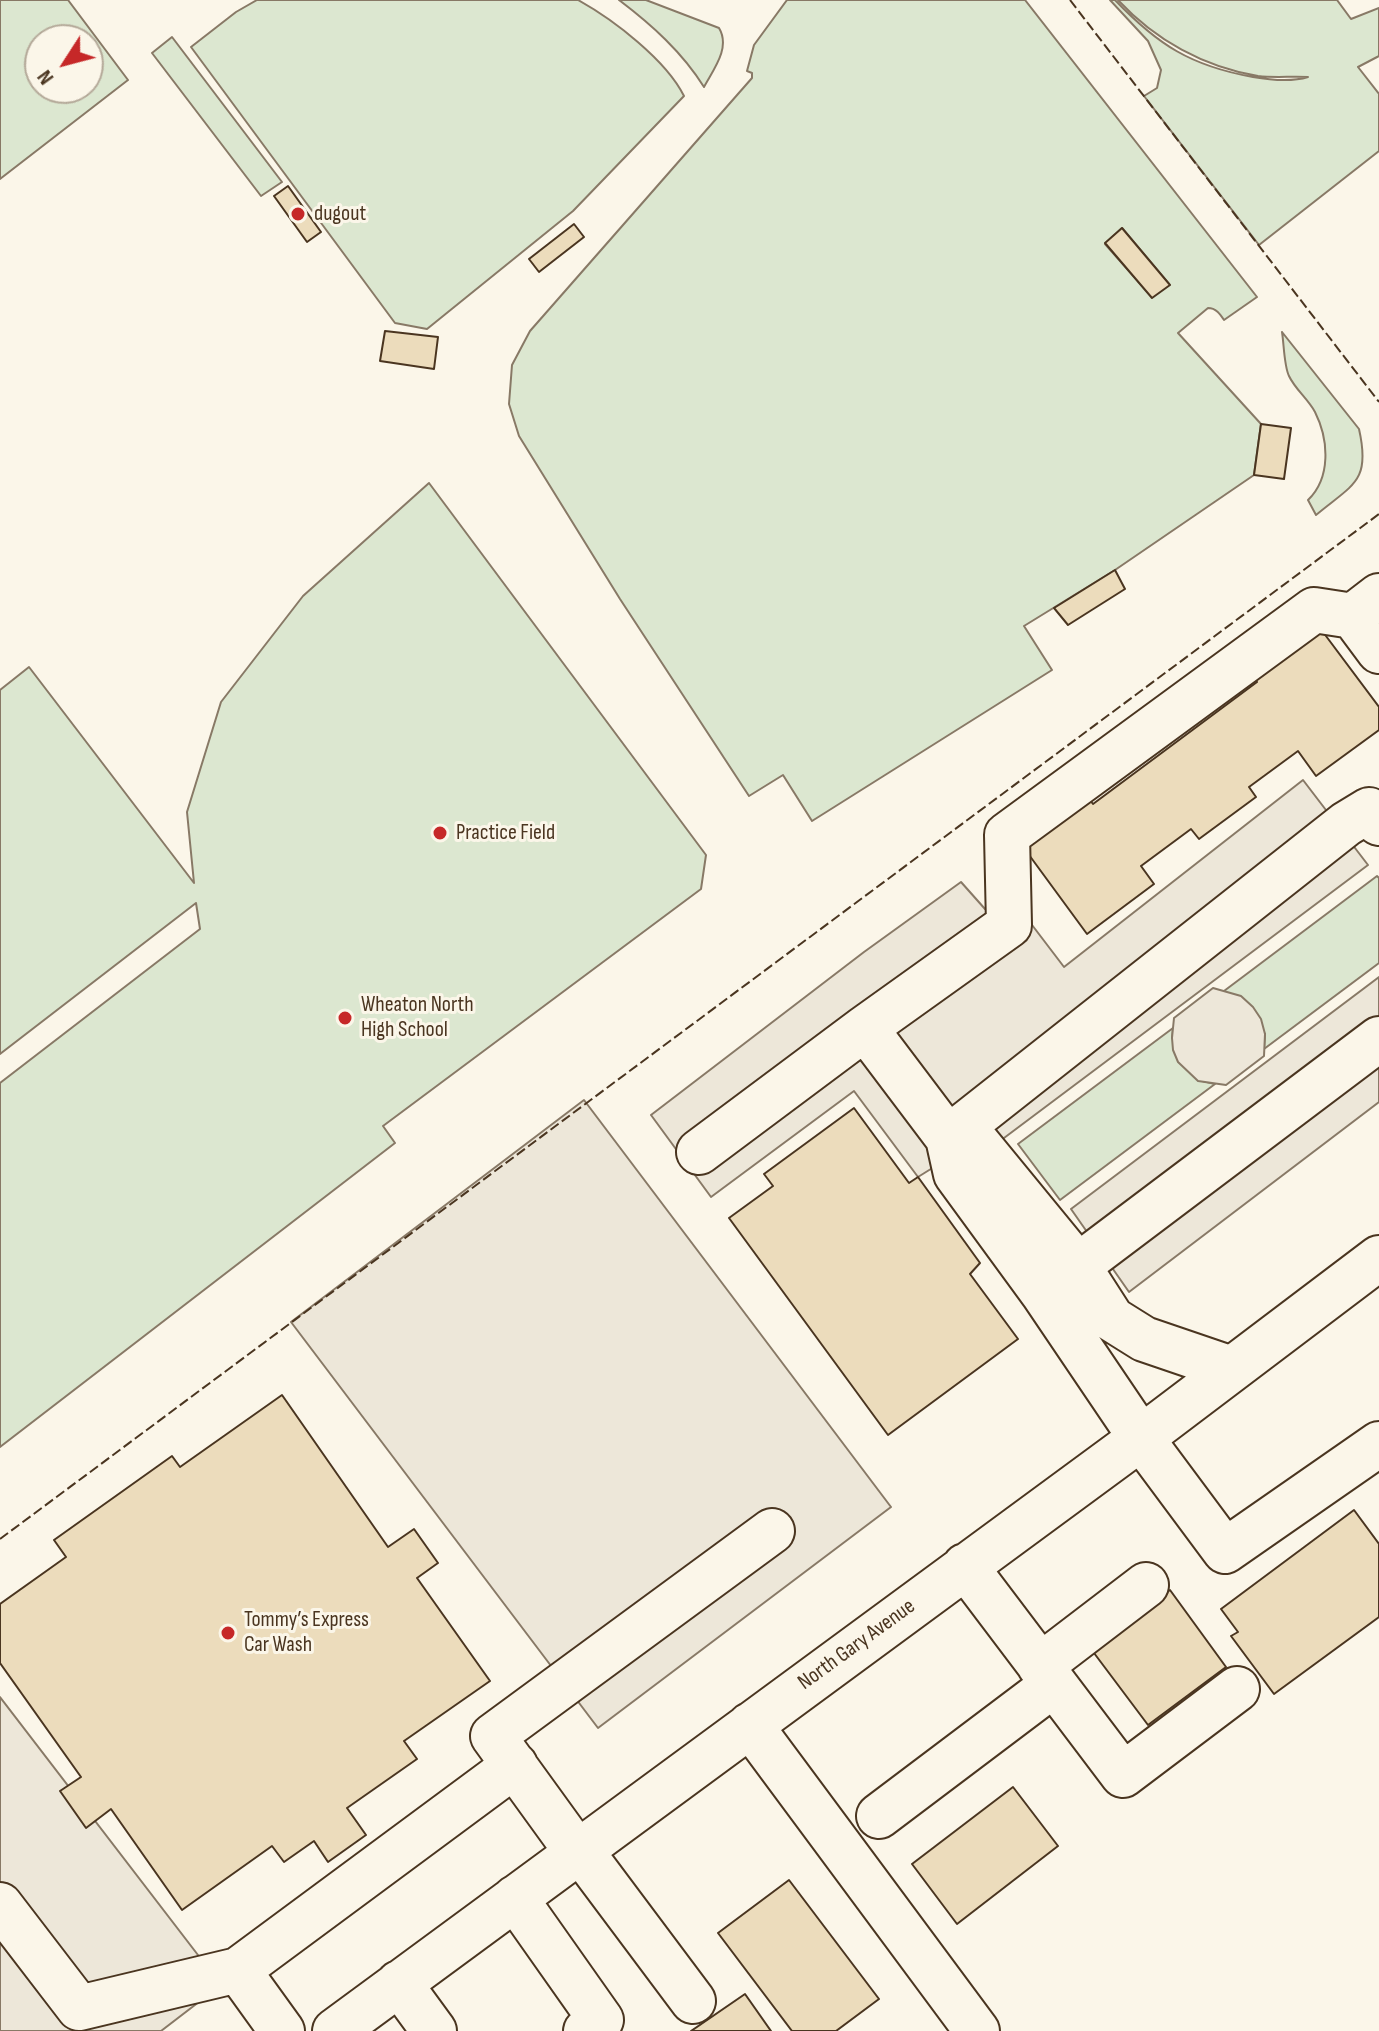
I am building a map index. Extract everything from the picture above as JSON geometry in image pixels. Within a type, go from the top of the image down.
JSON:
[{"type":"street","points":[[699,1152],[1009,925],[1007,835],[1314,610],[1366,606],[1379,651]]},
{"type":"street","points":[[948,1138],[1346,824],[1376,811]]},
{"type":"street","points":[[865,1028],[948,1138],[956,1174],[1043,1293],[1141,1438],[1225,1551],[1379,1444]]},
{"type":"street","points":[[1043,1293],[1379,1039]]},
{"type":"street","points":[[948,1138],[978,1144],[1078,1266],[1112,1319],[1144,1339],[1232,1369]]},
{"type":"street","name":"North Gary Avenue","points":[[335,2031],[1141,1438],[1379,1258]]},
{"type":"street","points":[[693,2001],[493,1736],[772,1531]]},
{"type":"street","points":[[965,1566],[1123,1775],[1237,1689]]},
{"type":"street","points":[[879,1816],[1047,1675],[1146,1585]]},
{"type":"street","points":[[750,1725],[977,2031]]},
{"type":"street","points":[[0,1905],[79,2008],[238,1970],[515,1765]]},
{"type":"street","points":[[515,1898],[601,2020],[586,2031]]},
{"type":"street","points":[[238,1970],[282,2031]]},
{"type":"street","points":[[399,1983],[434,2031]]},
{"type":"green space","points":[[0,0],[68,0],[86,24],[24,24],[24,104],[97,104],[0,179]]},
{"type":"green space","points":[[257,0],[578,0],[638,42],[665,69],[684,96],[573,211],[427,329],[395,323],[191,47],[236,12]]},
{"type":"green space","points":[[619,0],[646,0],[719,28],[722,51],[704,87],[666,40]]},
{"type":"green space","points":[[787,0],[1025,0],[1257,297],[1224,320],[1216,310],[1208,308],[1178,333],[1261,424],[1254,475],[1115,570],[1024,626],[1052,670],[812,821],[783,775],[749,796],[620,599],[519,436],[509,404],[512,365],[530,331],[752,78],[752,73],[747,71],[754,45]],"holes":[[[1122,228],[1169,284],[1152,297],[1105,244]]]},
{"type":"green space","points":[[1110,0],[1115,0],[1161,41],[1193,60],[1231,72],[1281,80],[1308,77],[1258,76],[1200,59],[1164,39],[1118,0],[1337,0],[1351,19],[1379,8],[1379,56],[1358,67],[1379,94],[1379,151],[1259,245],[1144,96],[1157,88],[1161,70],[1148,41]]},
{"type":"green space","points":[[172,37],[282,182],[261,196],[152,53]]},
{"type":"green space","points":[[104,48],[128,80],[104,99]]},
{"type":"green space","points":[[1282,332],[1359,429],[1363,460],[1356,480],[1316,515],[1308,500],[1321,481],[1324,470],[1323,434],[1315,412],[1289,376]]},
{"type":"green space","name":"Practice Field","points":[[429,483],[706,855],[701,889],[383,1126],[395,1143],[0,1447],[0,1083],[200,929],[196,903],[0,1054],[0,690],[29,667],[194,883],[187,812],[221,702],[303,596]]},
{"type":"green space","points":[[1377,876],[1379,963],[1264,1049],[1265,1034],[1224,991]]},
{"type":"green space","points":[[1173,1028],[1172,1038],[1198,1080],[1215,1084],[1060,1200],[1018,1144]]},
{"type":"shaded area","points":[[1303,780],[1368,865],[956,1174],[942,1162],[918,1177],[854,1091],[711,1197],[651,1115],[961,882],[985,909],[1029,921],[1064,967]]},
{"type":"shaded area","points":[[1379,977],[1379,1102],[1129,1292],[1071,1209]]},
{"type":"shaded area","points":[[1213,988],[1241,996],[1261,1019],[1265,1034],[1264,1056],[1226,1085],[1198,1081],[1178,1062],[1173,1050],[1174,1018]]},
{"type":"shaded area","points":[[584,1100],[891,1507],[598,1728],[291,1322]]},
{"type":"shaded area","points":[[0,1697],[221,1985],[161,2031],[0,2031]]},
{"type":"building","name":"dugout","points":[[288,186],[321,232],[307,242],[274,196]]},
{"type":"building","points":[[574,224],[584,237],[539,272],[529,259]]},
{"type":"building","points":[[1122,228],[1170,285],[1152,298],[1105,243]]},
{"type":"building","points":[[385,331],[438,337],[434,369],[380,361]]},
{"type":"building","points":[[1261,424],[1291,428],[1284,479],[1254,475]]},
{"type":"building","points":[[1115,570],[1125,589],[1068,625],[1054,608]]},
{"type":"building","points":[[1317,624],[1379,707],[1379,730],[1316,776],[1298,751],[1249,787],[1256,797],[1199,839],[1191,829],[1141,866],[1154,884],[1087,934],[1021,844],[1086,795],[1093,804],[1257,682],[1251,673]]},
{"type":"building","points":[[854,1108],[909,1183],[918,1177],[980,1263],[970,1274],[1018,1339],[888,1435],[729,1218],[773,1186],[764,1174]]},
{"type":"building","name":"Tommy’s Express Car Wash","points":[[282,1395],[388,1547],[414,1529],[438,1563],[417,1578],[490,1681],[404,1741],[417,1759],[347,1808],[366,1835],[328,1862],[314,1841],[284,1862],[272,1846],[182,1910],[111,1809],[86,1828],[60,1791],[81,1777],[0,1663],[0,1604],[66,1557],[54,1540],[172,1456],[180,1467]]},
{"type":"building","points":[[1354,1510],[1379,1544],[1379,1617],[1274,1694],[1231,1636],[1238,1632],[1221,1609]]},
{"type":"building","points":[[1170,1590],[1226,1667],[1148,1725],[1091,1649]]},
{"type":"building","points":[[1013,1787],[1058,1846],[957,1924],[912,1864]]},
{"type":"building","points":[[789,1880],[879,1999],[836,2031],[792,2031],[718,1933]]},
{"type":"building","points":[[745,1994],[771,2031],[691,2031]]},
{"type":"fence","points":[[1070,0],[1379,402]]},
{"type":"fence","points":[[0,1539],[1379,514]]},
{"type":"place","name":"dugout","points":[[298,214]]},
{"type":"place","name":"Practice Field","points":[[440,833]]},
{"type":"place","name":"Wheaton North High School","points":[[345,1018]]},
{"type":"place","name":"Tommy’s Express Car Wash","points":[[228,1633]]}]
